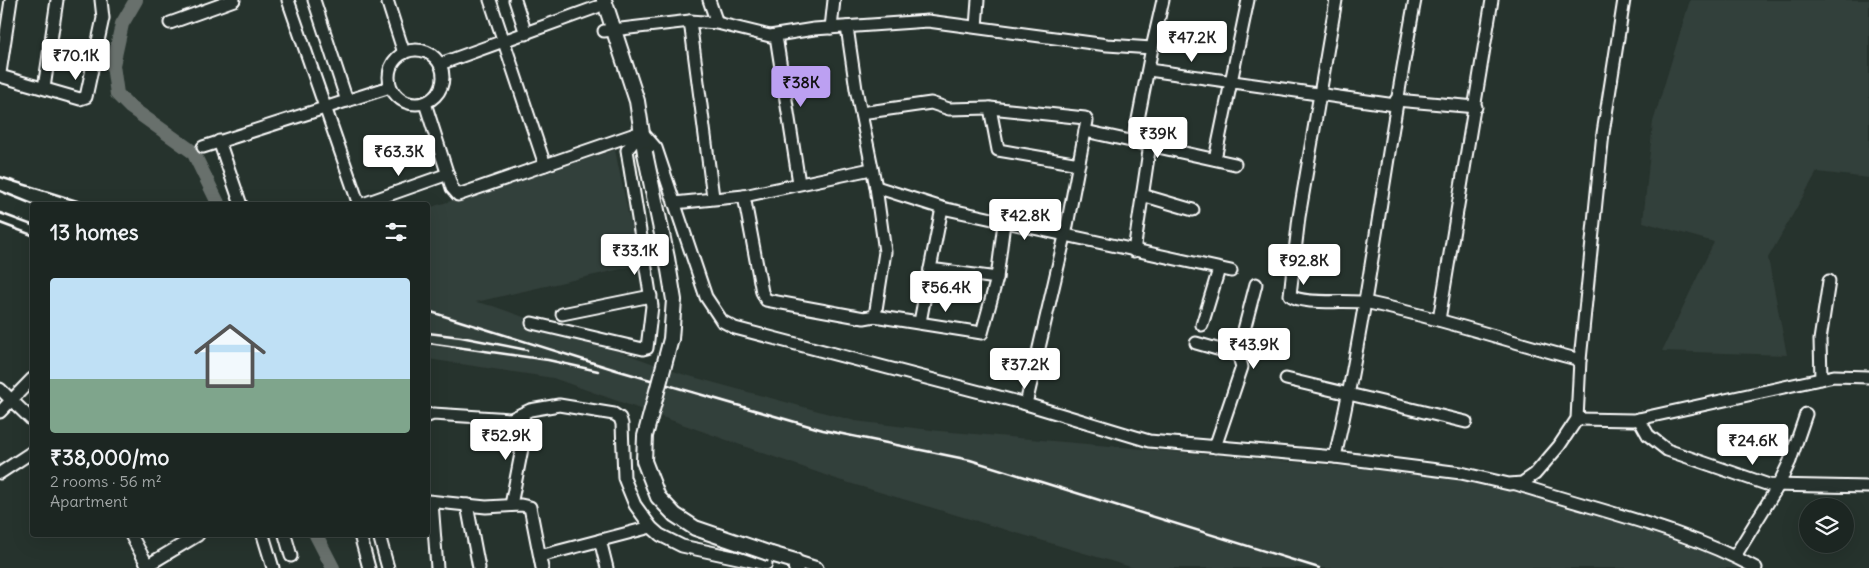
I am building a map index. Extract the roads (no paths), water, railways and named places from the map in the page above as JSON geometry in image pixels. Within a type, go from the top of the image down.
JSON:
[{"type":"main road","points":[[598,2],[609,30],[630,103],[639,116],[674,300],[671,339],[646,436],[644,461],[648,475],[658,497],[685,522],[708,533],[782,561]]},
{"type":"street","points":[[11,0],[4,21],[0,74],[80,98],[86,97],[103,18],[101,0]]},
{"type":"street","points":[[44,88],[58,0]]},
{"type":"street","points":[[170,23],[234,0]]},
{"type":"street","points":[[288,0],[324,108],[359,202]]},
{"type":"street","points":[[314,0],[347,101]]},
{"type":"street","points":[[387,0],[404,53]]},
{"type":"street","points":[[490,0],[546,165]]},
{"type":"street","points":[[515,0],[526,34]]},
{"type":"street","points":[[709,0],[717,23]]},
{"type":"street","points":[[831,28],[834,0]]},
{"type":"street","points":[[976,27],[978,0]]},
{"type":"street","points":[[1134,140],[1163,0]]},
{"type":"street","points":[[1215,159],[1248,0]]},
{"type":"street","points":[[1336,0],[1299,217],[1290,295],[1294,298],[1321,301],[1367,302],[1439,320],[1580,360]]},
{"type":"street","points":[[1335,457],[1367,302],[1396,102],[1415,0]]},
{"type":"street","points":[[1439,320],[1476,107],[1492,0]]},
{"type":"street","points":[[1516,484],[1535,474],[1559,446],[1577,419],[1580,360],[1603,133],[1624,0]]},
{"type":"street","points":[[440,64],[526,34],[598,2]]},
{"type":"street","points":[[690,21],[713,197]]},
{"type":"street","points":[[609,30],[690,21],[717,23],[776,36],[831,28],[928,21],[1107,45],[1152,48]]},
{"type":"street","points":[[847,27],[871,169],[876,187],[885,252],[878,311],[874,316]]},
{"type":"street","points":[[776,36],[799,183]]},
{"type":"street","points":[[412,50],[428,53],[440,64],[443,82],[439,91],[425,103],[408,104],[400,100],[390,87],[389,71],[392,64],[404,53],[412,50]]},
{"type":"street","points":[[1149,70],[1319,96],[1476,107]]},
{"type":"street","points":[[202,147],[390,87]]},
{"type":"street","points":[[425,103],[452,188],[458,195],[642,132]]},
{"type":"street","points":[[861,113],[931,103],[949,109],[990,108],[1085,118],[1087,121],[1064,236],[1026,404]]},
{"type":"street","points":[[990,108],[998,150],[1079,164]]},
{"type":"street","points":[[1085,131],[1134,140],[1235,164]]},
{"type":"street","points":[[642,132],[656,148],[706,297],[722,321],[728,325],[1026,404],[1149,441],[1335,457],[1442,470],[1516,484],[1680,535],[1735,556],[1756,568]]},
{"type":"street","points":[[532,323],[643,350],[649,344],[650,296],[628,155],[628,146],[642,132]]},
{"type":"street","points":[[219,141],[239,202]]},
{"type":"street","points":[[1134,252],[1150,144]]},
{"type":"street","points":[[674,203],[713,197],[744,196],[871,169]]},
{"type":"street","points":[[369,202],[448,174]]},
{"type":"street","points":[[876,187],[942,208],[1004,223],[1225,270],[1202,325]]},
{"type":"street","points":[[1142,195],[1193,210]]},
{"type":"street","points":[[744,196],[762,292],[766,300],[864,318],[874,316],[982,333],[997,278],[1004,223]]},
{"type":"street","points":[[920,322],[942,208]]},
{"type":"street","points":[[930,269],[997,278]]},
{"type":"street","points":[[1821,379],[1820,340],[1829,280]]},
{"type":"street","points":[[1215,447],[1242,367],[1238,355],[1256,284]]},
{"type":"street","points":[[562,314],[650,296]]},
{"type":"street","points":[[1196,343],[1238,355]]},
{"type":"street","points":[[1577,419],[1639,419],[1834,376],[1869,377]]},
{"type":"street","points":[[1286,379],[1466,422]]},
{"type":"street","points":[[0,412],[30,381]]},
{"type":"street","points":[[0,388],[30,418]]},
{"type":"street","points":[[430,415],[511,419],[540,407],[559,405],[605,412],[620,418],[623,431],[624,478],[635,505],[651,527],[660,535],[682,546],[817,568]]},
{"type":"street","points":[[511,505],[525,434],[526,424],[522,414]]},
{"type":"street","points":[[1735,556],[1778,486],[1790,462],[1806,414]]},
{"type":"street","points":[[1639,419],[1648,435],[1667,450],[1759,482],[1778,486],[1832,485],[1869,487]]},
{"type":"street","points":[[0,473],[30,453]]},
{"type":"street","points":[[437,568],[430,502],[494,507],[511,505],[530,507],[542,568]]},
{"type":"street","points":[[467,505],[479,568]]},
{"type":"street","points":[[540,556],[651,527]]},
{"type":"street","points":[[132,537],[149,566],[195,537]]},
{"type":"street","points":[[264,537],[274,568]]},
{"type":"street","points":[[286,537],[291,556]]},
{"type":"street","points":[[361,537],[369,568]]},
{"type":"street","points":[[380,537],[388,568]]},
{"type":"street","points":[[600,540],[607,568]]},
{"type":"street","points":[[754,568],[782,561]]},
{"type":"waterway","points":[[136,0],[122,24],[113,65],[117,94],[130,107],[193,152],[218,202]]},
{"type":"waterway","points":[[317,537],[333,568]]},
{"type":"railway","points":[[0,177],[80,202]]},
{"type":"railway","points":[[0,191],[30,203]]},
{"type":"railway","points":[[0,213],[30,224]]},
{"type":"railway","points":[[0,223],[30,234]]},
{"type":"railway","points":[[430,312],[616,370],[823,430],[970,460],[1319,568]]},
{"type":"railway","points":[[430,333],[461,337],[527,350]]},
{"type":"railway","points":[[430,343],[548,360],[598,371]]}]
